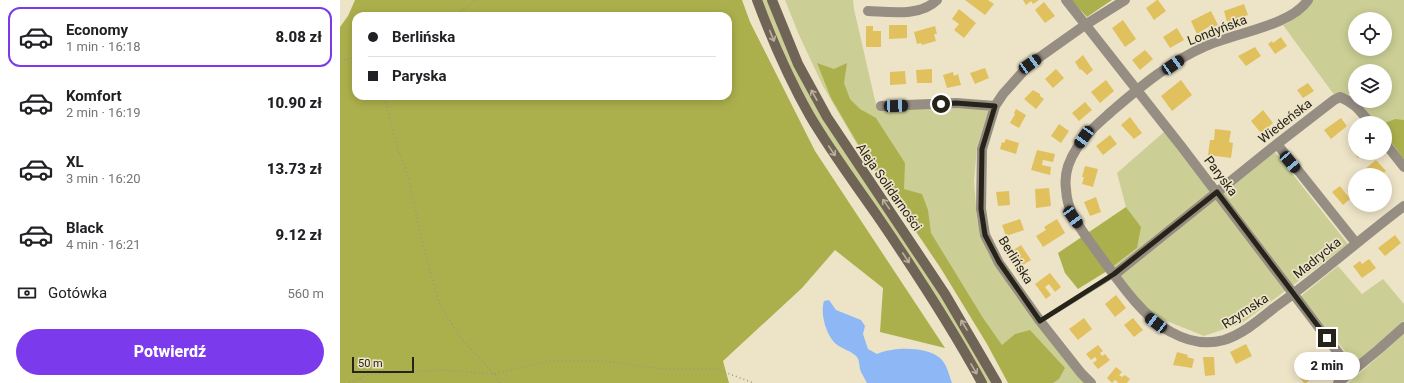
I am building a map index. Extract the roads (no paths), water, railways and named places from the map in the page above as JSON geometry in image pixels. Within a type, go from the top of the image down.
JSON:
[{"type":"main road","name":"Aleja Solidarności","points":[[757,0],[780,56],[809,114],[905,257],[982,383]]},
{"type":"main road","name":"Aleja Solidarności","points":[[772,0],[795,57],[827,117],[945,294],[997,383]]},
{"type":"street","points":[[868,12],[917,11],[930,6],[937,0]]},
{"type":"street","name":"Paryska","points":[[1066,0],[1217,192],[1352,371]]},
{"type":"street","name":"Berlińska","points":[[1091,383],[1081,373],[1040,321],[999,262],[985,235],[981,209],[982,149],[995,106],[1003,94],[1030,64],[1085,25],[1125,0]]},
{"type":"street","name":"Londyńska","points":[[1136,90],[1185,56],[1227,38],[1278,22],[1292,15],[1305,5],[1308,0]]},
{"type":"street","name":"Rzymska","points":[[1136,90],[1084,137],[1073,155],[1066,175],[1065,188],[1068,205],[1073,217],[1114,274],[1149,318],[1172,333],[1194,341],[1210,342],[1225,340],[1244,330],[1294,294]]},
{"type":"street","name":"Wiedeńska","points":[[1217,192],[1276,144],[1334,100],[1340,97],[1350,101],[1364,116]]},
{"type":"street","points":[[881,106],[956,103],[995,106]]},
{"type":"street","name":"Madrycka","points":[[1276,144],[1356,243]]},
{"type":"street","points":[[1392,151],[1404,167]]},
{"type":"street","points":[[1114,274],[1217,192]]},
{"type":"street","name":"Madrycka","points":[[1294,294],[1404,206]]},
{"type":"street","points":[[1338,383],[1404,327]]},
{"type":"lane","points":[[1040,321],[1114,274]]},
{"type":"water","points":[[829,300],[836,310],[861,320],[865,326],[863,334],[868,349],[877,354],[892,350],[909,349],[926,351],[934,354],[944,363],[952,383],[867,383],[861,372],[857,357],[836,344],[829,335],[823,318],[823,306],[824,301]]}]
